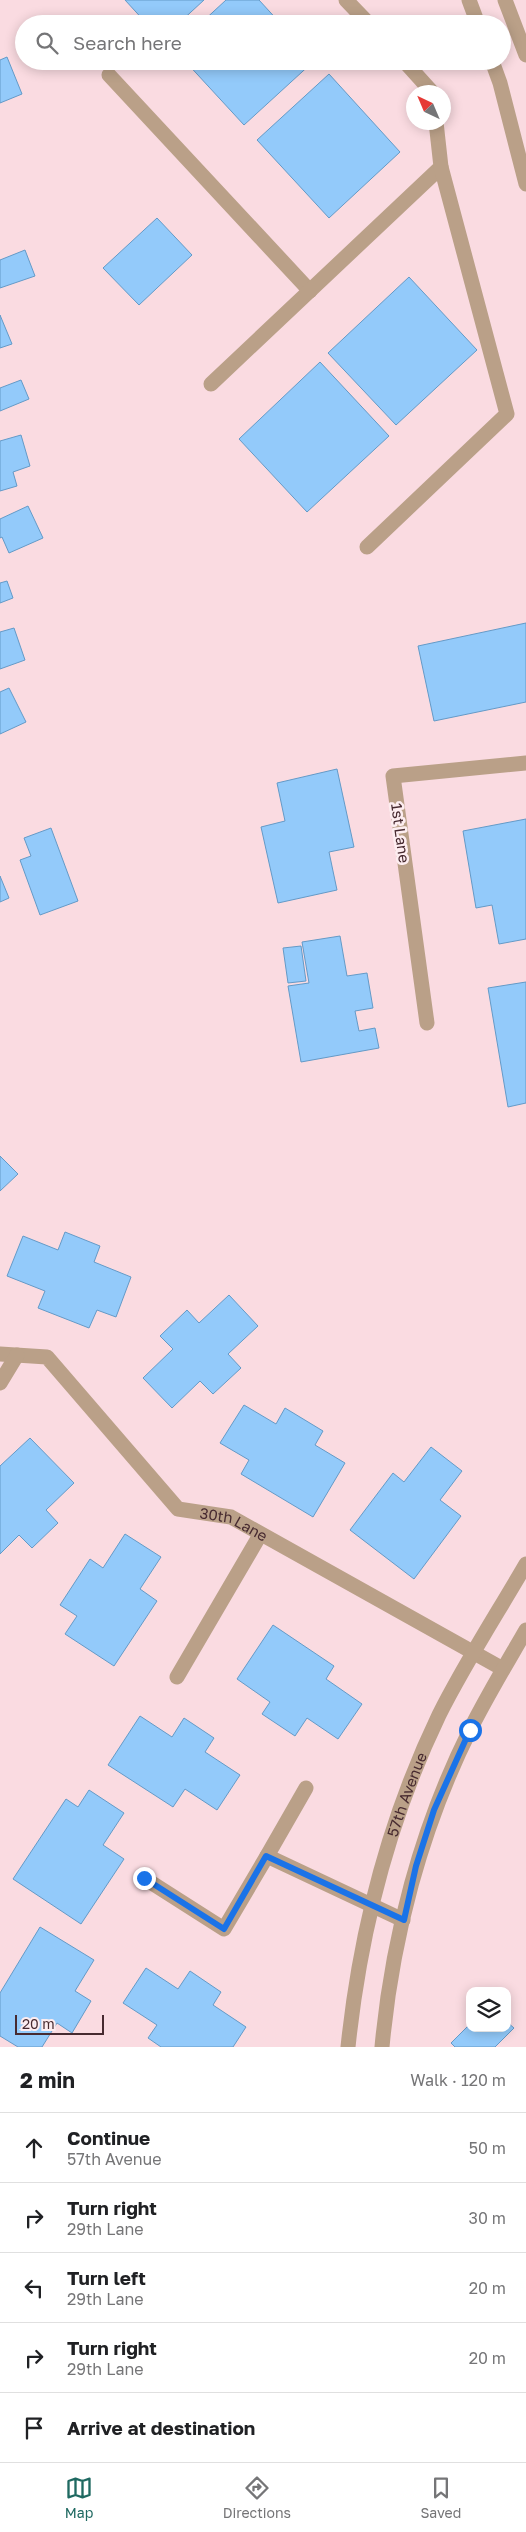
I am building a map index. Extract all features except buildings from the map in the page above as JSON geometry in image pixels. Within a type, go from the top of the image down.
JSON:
[{"type":"street","points":[[346,0],[360,15]]},
{"type":"street","points":[[469,0],[475,15]]},
{"type":"street","points":[[505,0],[511,15]]},
{"type":"street","points":[[511,16],[526,55]]},
{"type":"street","points":[[412,70],[426,85]]},
{"type":"street","points":[[495,70],[526,184]]},
{"type":"street","points":[[109,75],[310,291]]},
{"type":"street","points":[[367,547],[507,414],[441,167],[437,130]]},
{"type":"street","points":[[211,384],[441,167]]},
{"type":"street","name":"1st Lane","points":[[427,1023],[393,776],[526,763]]},
{"type":"street","name":"30th Lane","points":[[0,1354],[47,1357],[178,1509],[231,1517],[260,1535],[504,1669]]},
{"type":"street","points":[[0,1383],[17,1355]]},
{"type":"street","points":[[177,1677],[260,1535]]},
{"type":"street","name":"57th Avenue","points":[[348,2047],[352,2004],[372,1905],[383,1857],[403,1798],[440,1715],[526,1564]]},
{"type":"street","name":"57th Avenue","points":[[382,2047],[385,2009],[404,1920],[416,1866],[434,1810],[470,1730],[526,1630]]},
{"type":"street","points":[[144,1878],[224,1929],[306,1788]]},
{"type":"street","points":[[266,1856],[404,1920]]},
{"type":"route","points":[[144,1878],[224,1929],[266,1856],[404,1920],[416,1866],[434,1810],[470,1730]]}]
